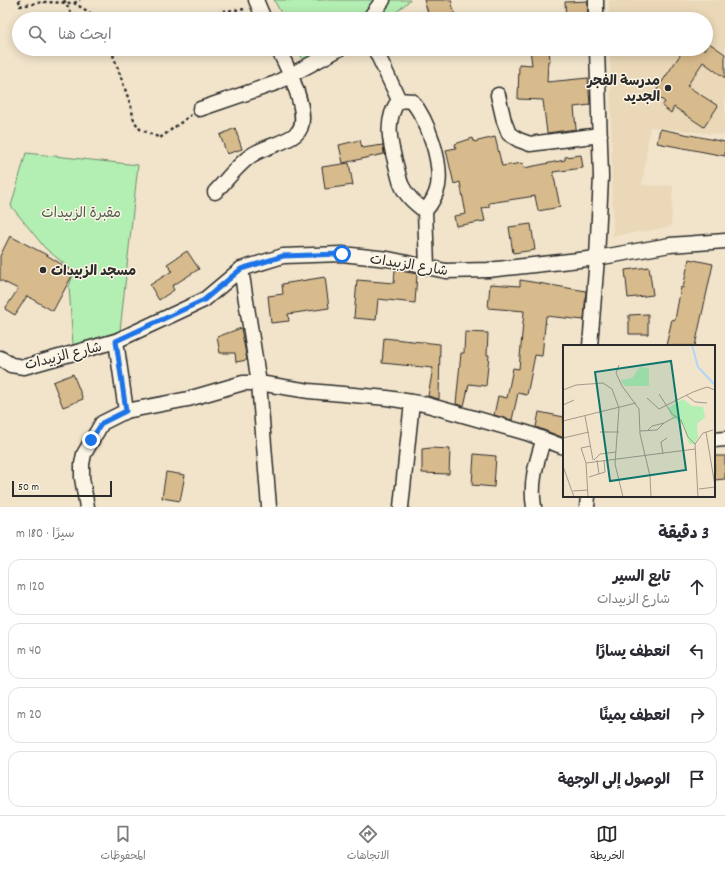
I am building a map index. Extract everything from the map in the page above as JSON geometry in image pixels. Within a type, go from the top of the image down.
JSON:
[{"type":"street","points":[[375,12],[384,0]]},
{"type":"street","points":[[596,0],[596,12]]},
{"type":"street","points":[[215,192],[250,156],[262,149],[292,137],[301,129],[302,113],[291,75],[282,56]]},
{"type":"street","points":[[200,109],[276,82],[326,56]]},
{"type":"street","points":[[378,56],[399,100]]},
{"type":"street","points":[[590,345],[597,258],[601,177],[597,56]]},
{"type":"street","points":[[498,95],[504,121],[509,134],[519,140],[530,144],[600,135]]},
{"type":"street","points":[[399,100],[412,101],[421,112],[437,157],[439,176],[438,188],[432,202],[425,211],[427,266]]},
{"type":"street","points":[[399,100],[393,108],[390,120],[390,143],[402,186],[413,202],[425,211]]},
{"type":"street","name":"شارع الزبيدات","points":[[0,358],[11,365],[24,367],[116,341],[204,300],[241,269],[283,256],[342,254],[388,259],[446,271],[488,270],[532,267],[597,258],[670,244],[725,241]]},
{"type":"street","points":[[241,269],[259,383],[269,507]]},
{"type":"street","points":[[116,341],[126,411]]},
{"type":"street","points":[[87,507],[82,478],[82,464],[84,454],[102,423],[126,411],[188,399],[243,384],[259,383],[309,392],[387,398],[412,402],[527,434],[543,441],[563,447]]},
{"type":"street","points":[[401,507],[412,402]]},
{"type":"street","points":[[715,440],[725,439]]},
{"type":"street","points":[[534,507],[532,487],[534,470],[543,441]]},
{"type":"street","points":[[587,507],[588,497]]},
{"type":"path","points":[[19,0],[20,6],[43,2],[74,3],[89,12]]},
{"type":"path","points":[[74,3],[80,0]]},
{"type":"path","points":[[65,2],[70,12]]},
{"type":"path","points":[[221,12],[260,9]]},
{"type":"path","points":[[113,56],[131,106],[134,121],[140,128],[160,138],[200,109]]},
{"type":"shaded area","name":"مدرسة الفجر الجديد","points":[[609,0],[725,0],[725,135],[650,127],[642,185],[673,186],[671,227],[613,236],[610,56],[713,56],[713,12],[609,12]]},
{"type":"green space","points":[[274,0],[410,0],[397,12],[280,12]]},
{"type":"green space","points":[[301,56],[328,56],[303,60]]},
{"type":"green space","name":"مقبرة الزبيدات","points":[[26,153],[138,165],[120,331],[73,345],[69,286],[74,272],[45,248],[11,206]]},
{"type":"building","points":[[424,0],[451,0],[454,12],[428,12]]},
{"type":"building","points":[[588,1],[588,12],[566,12],[565,2]]},
{"type":"building","points":[[713,46],[725,54],[725,78],[703,62],[687,86],[718,106],[704,127],[674,107],[671,113],[662,106],[665,102],[654,94],[679,56],[713,56]]},
{"type":"building","points":[[531,56],[550,56],[547,82],[588,78],[590,105],[574,107],[576,129],[547,133],[543,100],[518,99],[519,64],[532,65]]},
{"type":"building","points":[[235,128],[242,149],[227,154],[220,135]]},
{"type":"building","points":[[660,129],[725,142],[725,156],[657,143]]},
{"type":"building","points":[[495,137],[502,166],[523,163],[524,168],[565,160],[565,157],[581,155],[583,168],[553,172],[560,207],[538,211],[535,196],[489,203],[489,207],[482,208],[485,221],[456,226],[454,216],[466,214],[460,182],[454,184],[446,150],[456,148],[455,144],[473,138],[474,142]]},
{"type":"building","points":[[360,140],[362,148],[383,145],[384,154],[343,163],[339,145]]},
{"type":"building","points":[[349,163],[353,185],[325,189],[322,167]]},
{"type":"building","points":[[531,224],[535,250],[513,253],[509,227]]},
{"type":"building","points":[[10,236],[45,254],[74,272],[53,311],[27,296],[15,315],[5,309],[18,289],[0,280],[0,256]]},
{"type":"building","points":[[187,251],[199,269],[172,286],[174,290],[159,300],[150,285],[172,271],[167,264]]},
{"type":"building","points":[[689,259],[713,264],[695,345],[666,345],[672,319],[675,320],[681,287],[683,288]]},
{"type":"building","points":[[649,267],[653,295],[628,298],[625,270]]},
{"type":"building","points":[[395,270],[417,274],[415,303],[378,299],[376,320],[354,318],[357,280],[394,283]]},
{"type":"building","points":[[325,277],[329,308],[288,314],[289,321],[271,323],[268,296],[283,294],[282,284]]},
{"type":"building","points":[[520,280],[586,291],[584,320],[546,316],[542,356],[535,355],[527,395],[518,393],[512,420],[494,415],[498,396],[507,398],[513,368],[519,369],[524,311],[488,308],[490,284],[520,286]]},
{"type":"building","points":[[648,314],[648,334],[629,334],[629,315]]},
{"type":"building","points":[[241,328],[247,360],[236,362],[235,353],[220,353],[217,337]]},
{"type":"building","points":[[465,332],[488,333],[487,355],[489,355],[486,386],[469,384],[464,406],[456,404],[461,353],[464,353]]},
{"type":"building","points":[[384,338],[440,344],[439,399],[428,396],[433,368],[382,363]]},
{"type":"building","points":[[73,374],[83,399],[63,407],[53,382]]},
{"type":"building","points":[[539,412],[563,417],[563,438],[536,427]]},
{"type":"building","points":[[422,449],[450,449],[449,474],[422,473]]},
{"type":"building","points":[[474,454],[496,456],[494,487],[472,485]]},
{"type":"building","points":[[715,456],[725,456],[725,479],[715,480]]},
{"type":"building","points":[[166,472],[185,475],[180,501],[162,498]]},
{"type":"place","name":"مدرسة الفجر الجديد","points":[[668,88]]},
{"type":"place","name":"مسجد الزبيدات","points":[[43,270]]},
{"type":"route","points":[[91,440],[102,423],[126,411],[116,341],[204,300],[223,282],[241,269],[283,256],[342,254]]}]
